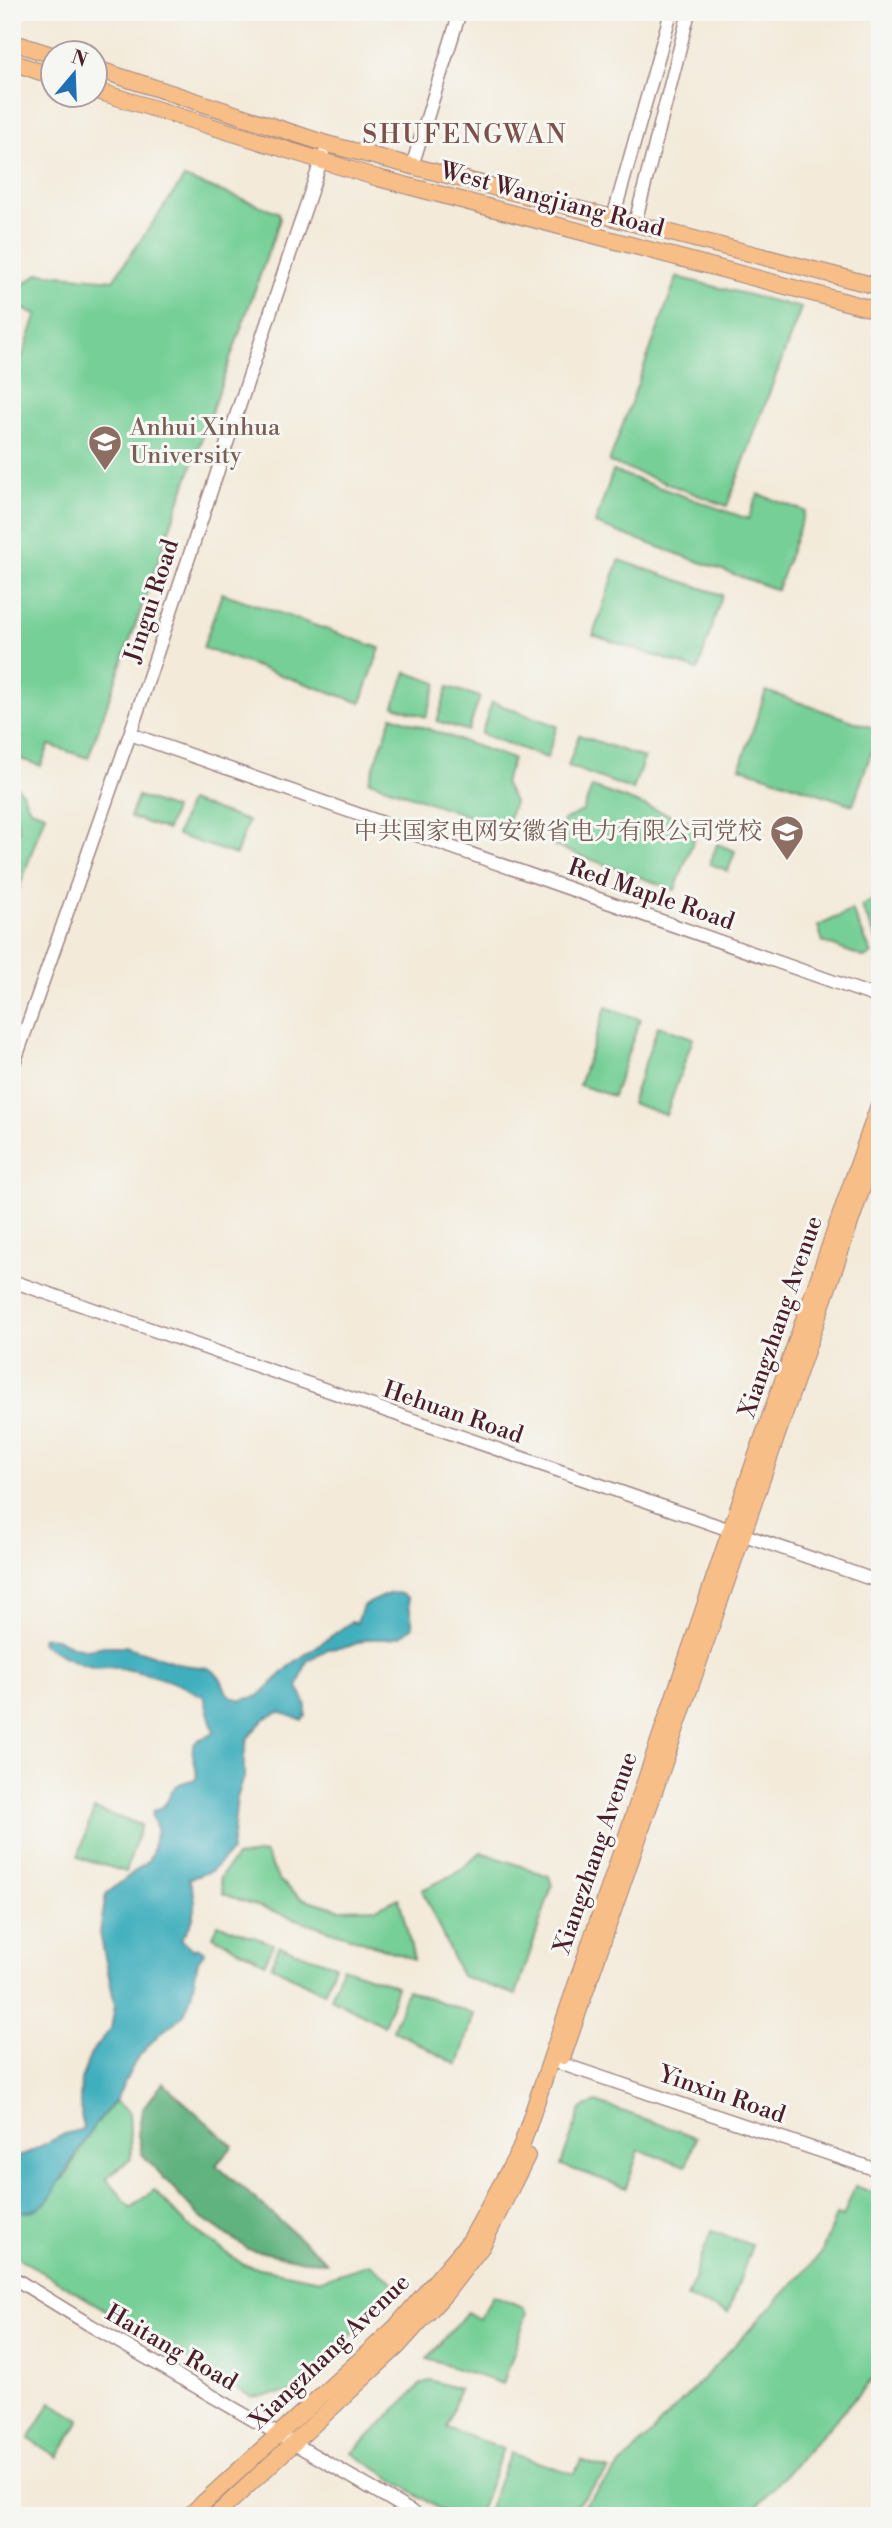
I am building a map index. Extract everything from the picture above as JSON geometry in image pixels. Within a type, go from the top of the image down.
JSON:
[{"type":"main road","points":[[12,42],[38,50]]},
{"type":"main road","points":[[12,62],[38,71]]},
{"type":"main road","name":"West Wangjiang Road","points":[[108,73],[327,144],[880,287]]},
{"type":"main road","name":"West Wangjiang Road","points":[[108,94],[378,178],[880,311]]},
{"type":"main road","name":"Xiangzhang Avenue","points":[[215,2516],[395,2328],[470,2241],[520,2150],[555,2062],[736,1534],[880,1102]]},
{"type":"main road","name":"Xiangzhang Avenue","points":[[736,1534],[880,1136]]},
{"type":"main road","name":"Xiangzhang Avenue","points":[[190,2516],[287,2438]]},
{"type":"street","points":[[412,166],[460,12]]},
{"type":"street","points":[[613,218],[671,12]]},
{"type":"street","points":[[635,223],[689,12]]},
{"type":"street","name":"Jingui Road","points":[[12,1069],[130,734],[327,144]]},
{"type":"street","name":"Red Maple Road","points":[[130,734],[880,998]]},
{"type":"street","name":"Hehuan Road","points":[[12,1281],[880,1582]]},
{"type":"street","name":"Yinxin Road","points":[[555,2062],[880,2171]]},
{"type":"street","name":"Haitang Road","points":[[12,2277],[419,2516]]},
{"type":"green space","name":"Anhui Xinhua University","points":[[184,178],[278,212],[280,219],[88,758],[49,745],[41,766],[12,756],[12,386],[37,314],[12,306],[12,293],[39,273],[113,280]]},
{"type":"green space","points":[[677,277],[801,308],[727,506],[609,462]]},
{"type":"green space","points":[[613,471],[748,519],[758,494],[805,511],[777,590],[595,524]]},
{"type":"green space","points":[[619,560],[722,595],[698,670],[593,635]]},
{"type":"green space","points":[[222,593],[380,648],[361,703],[203,648]]},
{"type":"green space","points":[[406,672],[437,683],[426,717],[394,706]]},
{"type":"green space","points":[[448,687],[480,697],[468,731],[437,721]]},
{"type":"green space","points":[[766,691],[879,730],[853,805],[740,767]]},
{"type":"green space","points":[[492,702],[557,726],[547,758],[481,734]]},
{"type":"green space","points":[[392,716],[513,759],[504,783],[514,802],[505,829],[369,781]]},
{"type":"green space","points":[[579,735],[644,758],[633,790],[568,766]]},
{"type":"green space","points":[[12,782],[22,792],[30,809],[45,814],[12,909],[12,828],[19,828],[12,805]]},
{"type":"green space","points":[[592,787],[699,825],[675,890],[554,846],[564,820],[583,811]]},
{"type":"green space","points":[[138,796],[174,809],[167,830],[130,817]]},
{"type":"green space","points":[[189,801],[248,821],[236,855],[177,835]]},
{"type":"green space","points":[[717,844],[735,851],[728,871],[710,864]]},
{"type":"green space","points":[[880,897],[880,946],[861,906]]},
{"type":"green space","points":[[852,910],[872,954],[865,958],[823,942],[818,926]]},
{"type":"green space","points":[[606,1007],[640,1019],[613,1096],[579,1085]]},
{"type":"green space","points":[[658,1026],[693,1038],[666,1115],[631,1103]]},
{"type":"green space","points":[[94,1809],[141,1825],[126,1872],[78,1857]]},
{"type":"green space","points":[[481,1852],[549,1876],[552,1886],[516,1995],[461,1976],[422,1890],[457,1873]]},
{"type":"green space","points":[[265,1853],[279,1880],[301,1898],[339,1909],[378,1908],[399,1898],[414,1959],[223,1894],[220,1877],[236,1857]]},
{"type":"green space","points":[[218,1924],[273,1944],[265,1963],[213,1936]]},
{"type":"green space","points":[[279,1946],[335,1965],[324,1993],[271,1966]]},
{"type":"green space","points":[[342,1967],[397,1986],[384,2026],[331,1998]]},
{"type":"green space","points":[[407,1990],[474,2014],[458,2065],[393,2030]]},
{"type":"green space","points":[[163,2083],[233,2146],[216,2165],[327,2262],[304,2261],[248,2249],[198,2215],[142,2154],[138,2135],[142,2110]]},
{"type":"green space","points":[[115,2101],[129,2112],[131,2159],[106,2178],[131,2208],[154,2190],[186,2224],[244,2265],[320,2280],[370,2264],[396,2285],[369,2317],[293,2392],[251,2397],[12,2254],[12,2210],[29,2212],[64,2178],[93,2127]]},
{"type":"green space","points":[[596,2102],[696,2137],[686,2166],[639,2150],[626,2188],[561,2165],[581,2109]]},
{"type":"green space","points":[[855,2186],[880,2195],[880,2371],[748,2516],[573,2516],[821,2254],[836,2215],[843,2217]]},
{"type":"green space","points":[[711,2231],[752,2245],[728,2313],[687,2298]]},
{"type":"green space","points":[[493,2295],[523,2307],[527,2313],[503,2384],[427,2359],[467,2312],[479,2319]]},
{"type":"green space","points":[[430,2380],[459,2389],[447,2428],[503,2449],[478,2516],[450,2516],[352,2453],[421,2384]]},
{"type":"green space","points":[[51,2402],[80,2420],[58,2457],[29,2439]]},
{"type":"green space","points":[[510,2453],[574,2474],[581,2460],[609,2470],[565,2516],[486,2516]]},
{"type":"water","points":[[399,1593],[408,1598],[413,1627],[390,1639],[368,1639],[347,1647],[328,1649],[307,1661],[298,1686],[306,1706],[306,1716],[302,1720],[279,1712],[264,1719],[247,1739],[244,1777],[237,1798],[231,1852],[211,1871],[189,1879],[195,1910],[181,1939],[193,1950],[197,1947],[205,1952],[198,1961],[184,2015],[158,2035],[137,2058],[115,2101],[93,2127],[49,2199],[41,2207],[32,2210],[12,2210],[12,2156],[21,2156],[65,2134],[83,2129],[81,2080],[91,2053],[111,2029],[115,2005],[100,1933],[106,1894],[148,1861],[157,1829],[153,1811],[167,1802],[178,1785],[196,1779],[194,1744],[214,1733],[204,1697],[170,1681],[146,1674],[121,1668],[94,1668],[79,1663],[42,1644],[41,1639],[56,1638],[88,1650],[104,1646],[125,1646],[183,1665],[208,1668],[221,1679],[232,1697],[241,1700],[259,1696],[292,1664],[351,1622],[357,1623],[363,1606],[388,1594]]},
{"type":"place","name":"Anhui Xinhua University","points":[[105,472]]},
{"type":"place","name":"中共国家电网安徽省电力有限公司党校","points":[[787,862]]},
{"type":"district","name":"SHUFENGWAN","points":[[465,135]]}]
